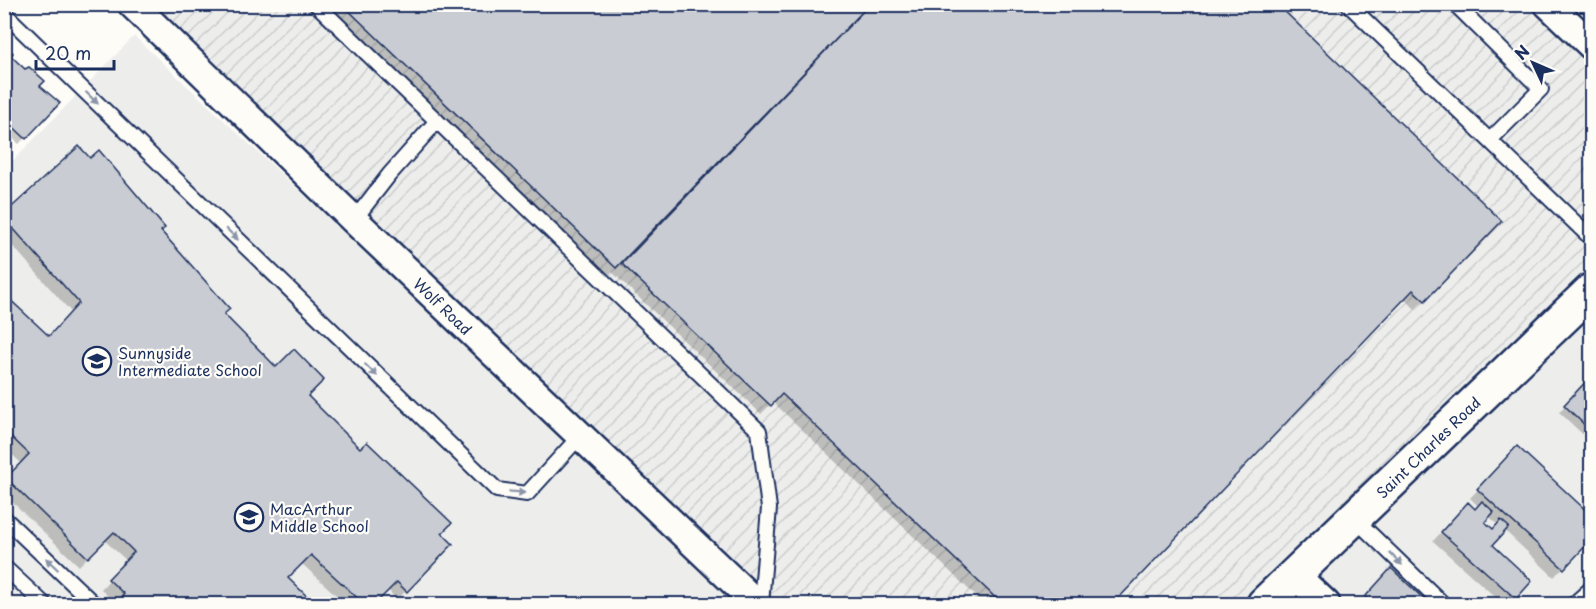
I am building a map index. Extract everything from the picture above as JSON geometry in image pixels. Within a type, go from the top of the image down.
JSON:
[{"type":"main road","name":"Saint Charles Road","points":[[1264,604],[1592,290]]},
{"type":"street","name":"Wolf Road","points":[[132,4],[354,220],[759,604]]},
{"type":"street","points":[[1548,4],[1592,45]]},
{"type":"street","points":[[1294,575],[1326,604]]},
{"type":"lane","points":[[316,4],[759,430],[769,508],[759,604]]},
{"type":"lane","points":[[1348,4],[1592,239]]},
{"type":"lane","points":[[1455,4],[1541,88],[1490,140]]},
{"type":"lane","points":[[4,13],[497,490],[527,494],[580,436]]},
{"type":"lane","points":[[354,220],[389,175],[437,121]]},
{"type":"lane","points":[[4,518],[94,604]]},
{"type":"lane","points":[[1354,518],[1443,604]]},
{"type":"lane","points":[[4,567],[44,604]]},
{"type":"lane","points":[[1574,604],[1592,588]]},
{"type":"shaded area","points":[[150,5],[1591,5],[1591,281],[1252,604],[772,604],[292,146]]},
{"type":"shaded area","points":[[134,36],[741,604],[20,604],[4,590],[4,170]]},
{"type":"shaded area","points":[[1591,299],[1591,604],[1275,604]]},
{"type":"building","points":[[342,4],[870,4],[616,268]]},
{"type":"building","points":[[870,4],[1277,4],[1502,221],[1425,301],[1413,290],[1113,604],[1002,604],[782,394],[771,406],[622,264]]},
{"type":"building","points":[[4,45],[13,53],[11,56],[25,69],[29,67],[45,81],[40,86],[60,103],[26,139],[4,118]]},
{"type":"building","points":[[79,146],[90,158],[99,150],[165,228],[161,231],[230,309],[224,314],[276,367],[294,349],[324,380],[308,396],[360,448],[367,442],[452,523],[442,533],[453,544],[407,592],[397,582],[375,604],[364,604],[311,555],[288,578],[315,604],[116,604],[124,594],[108,579],[134,552],[114,532],[88,558],[6,478],[29,454],[4,430],[4,294],[49,336],[79,303],[4,218],[4,214]]},
{"type":"building","points":[[1592,375],[1592,432],[1564,405]]},
{"type":"building","points":[[1517,446],[1592,516],[1592,539],[1564,569],[1477,489]]},
{"type":"building","points":[[1482,501],[1494,512],[1485,522],[1493,529],[1501,520],[1509,527],[1493,545],[1532,581],[1516,599],[1441,532],[1468,502],[1475,509]]},
{"type":"building","points":[[1391,568],[1429,604],[1373,604],[1365,597]]},
{"type":"place","name":"Sunnyside Intermediate School","points":[[97,361]]},
{"type":"place","name":"MacArthur Middle School","points":[[249,517]]}]
